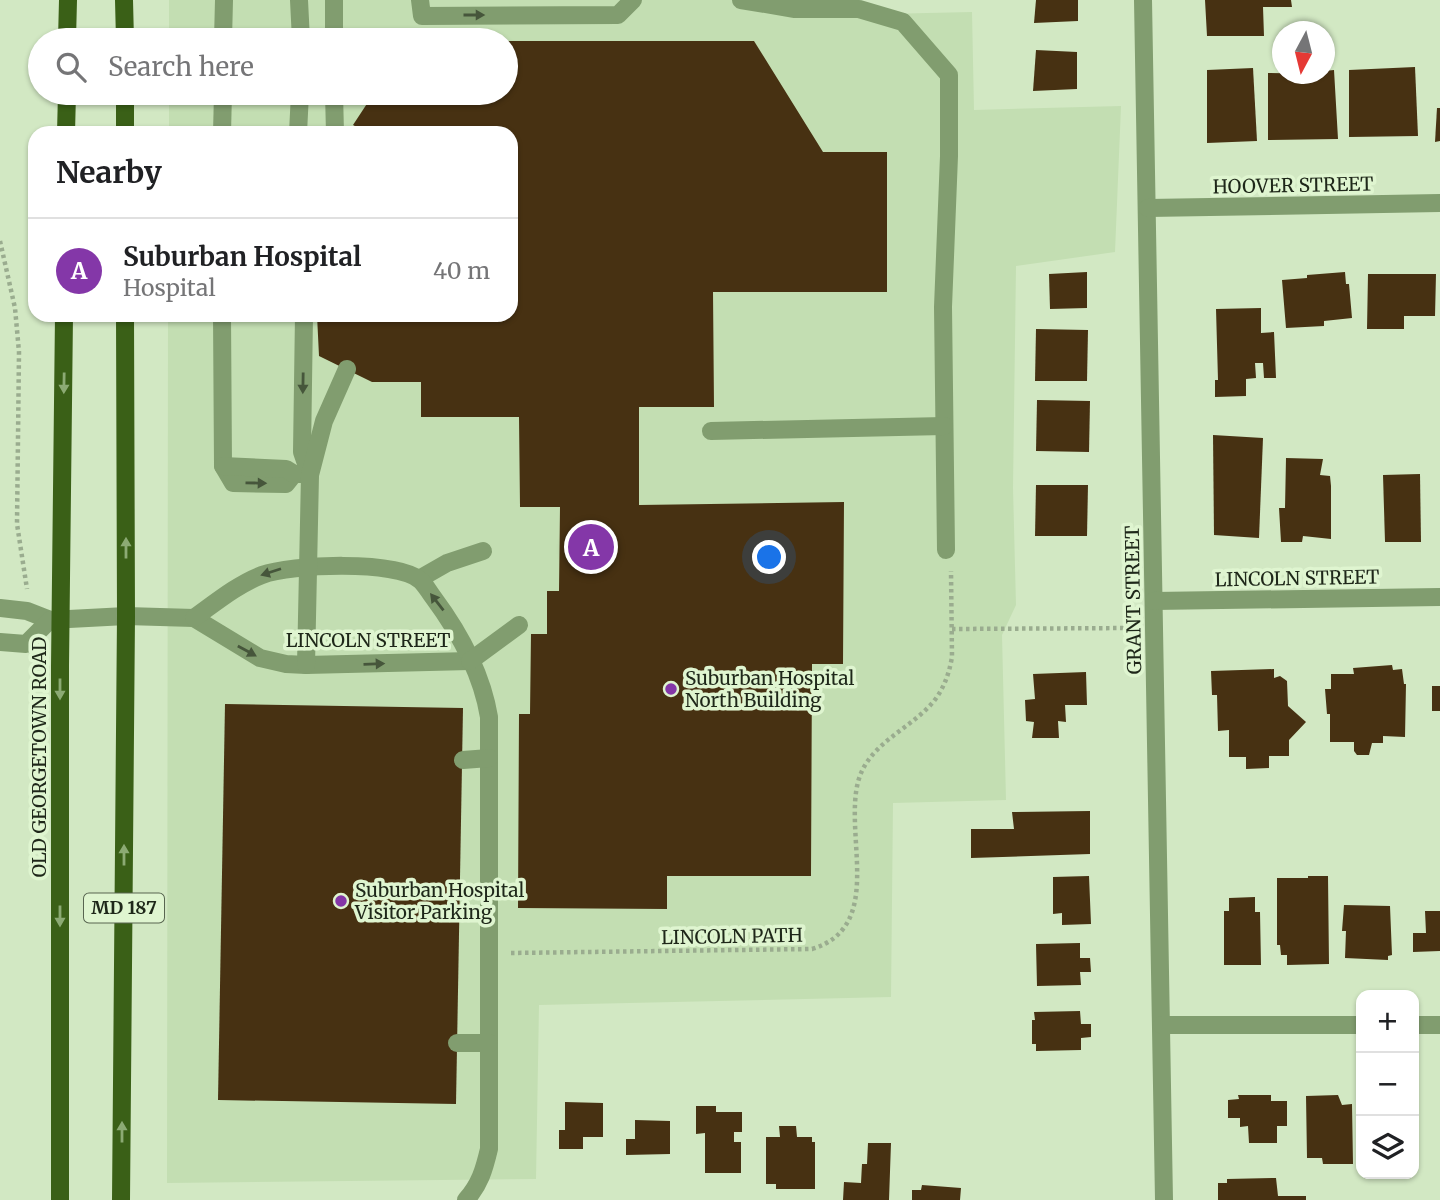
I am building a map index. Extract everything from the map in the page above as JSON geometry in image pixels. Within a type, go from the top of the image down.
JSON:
[{"type":"main road","points":[[67,28],[68,0]]},
{"type":"main road","points":[[124,0],[125,28]]},
{"type":"main road","points":[[66,126],[67,105]]},
{"type":"main road","points":[[125,105],[125,126]]},
{"type":"main road","name":"OLD GEORGETOWN ROAD","points":[[60,1200],[55,620],[64,322]]},
{"type":"main road","name":"MD 187","points":[[121,1200],[126,616],[125,322]]},
{"type":"street","points":[[223,28],[224,0]]},
{"type":"street","points":[[299,0],[300,28]]},
{"type":"street","points":[[334,0],[334,28]]},
{"type":"street","points":[[420,0],[422,16],[618,15],[633,0]]},
{"type":"street","points":[[741,0],[795,9],[859,9],[902,22],[949,75],[943,307],[946,550]]},
{"type":"street","name":"GRANT STREET","points":[[1143,0],[1164,1200]]},
{"type":"street","points":[[222,126],[223,105]]},
{"type":"street","points":[[299,126],[300,105]]},
{"type":"street","points":[[334,105],[335,126]]},
{"type":"street","name":"HOOVER STREET","points":[[1148,208],[1440,203]]},
{"type":"street","points":[[222,322],[223,466],[286,469],[302,474]]},
{"type":"street","points":[[304,322],[302,474],[308,566],[306,665]]},
{"type":"street","points":[[302,474],[347,369]]},
{"type":"street","points":[[711,431],[944,426]]},
{"type":"street","points":[[194,618],[260,576],[283,568],[308,566],[390,569],[419,579],[446,563],[483,551]]},
{"type":"street","name":"LINCOLN STREET","points":[[419,579],[449,618],[486,696],[489,758],[489,1149],[483,1176],[466,1200]]},
{"type":"street","name":"LINCOLN STREET","points":[[1154,601],[1440,597]]},
{"type":"street","points":[[0,608],[27,611],[55,620]]},
{"type":"street","name":"LINCOLN STREET","points":[[55,620],[126,616],[194,618],[260,658],[306,665],[470,661]]},
{"type":"street","points":[[0,642],[26,644],[55,620]]},
{"type":"street","points":[[470,661],[519,625]]},
{"type":"street","points":[[463,760],[489,758]]},
{"type":"street","points":[[1162,1025],[1356,1025]]},
{"type":"street","points":[[1419,1025],[1440,1025]]},
{"type":"street","points":[[457,1043],[489,1043]]},
{"type":"path","points":[[0,241],[17,330],[17,524],[26,580],[27,611]]},
{"type":"path","name":"LINCOLN PATH","points":[[489,953],[813,949],[835,939],[846,928],[856,904],[855,811],[859,777],[875,752],[927,709],[942,689],[952,657],[951,569],[946,550]]},
{"type":"path","points":[[951,629],[1129,627],[1141,632],[1154,631]]},
{"type":"shaded area","points":[[169,0],[839,0],[839,15],[972,12],[974,110],[1121,106],[1115,252],[1016,266],[1013,488],[1016,605],[1002,635],[1006,800],[893,803],[891,997],[539,1005],[536,1179],[167,1183],[168,322],[518,322],[518,126],[169,126],[169,105],[518,105],[518,28],[169,28]]},
{"type":"building","points":[[1036,0],[1078,0],[1078,21],[1034,23]]},
{"type":"building","points":[[1205,0],[1291,0],[1292,7],[1263,7],[1264,36],[1207,36]]},
{"type":"building","points":[[518,41],[754,41],[823,152],[887,152],[887,292],[713,292],[714,407],[639,407],[639,505],[844,502],[843,664],[812,664],[811,876],[667,876],[667,909],[518,908],[519,714],[530,714],[531,634],[547,634],[547,591],[559,591],[560,507],[520,507],[519,417],[421,417],[421,382],[372,382],[319,356],[317,322],[518,322],[518,126],[353,125],[366,105],[518,105]]},
{"type":"building","points":[[1036,50],[1077,52],[1077,89],[1033,91]]},
{"type":"building","points":[[1415,67],[1418,136],[1349,137],[1349,70]]},
{"type":"building","points":[[1253,68],[1257,141],[1207,143],[1207,70]]},
{"type":"building","points":[[1268,73],[1272,73],[1272,84],[1335,84],[1338,139],[1268,140]]},
{"type":"building","points":[[1437,108],[1440,108],[1440,141],[1435,142]]},
{"type":"building","points":[[1087,272],[1087,308],[1050,309],[1049,274]]},
{"type":"building","points":[[1345,272],[1346,284],[1349,284],[1352,318],[1324,321],[1324,326],[1286,328],[1282,280]]},
{"type":"building","points":[[1368,274],[1436,274],[1435,316],[1404,316],[1404,329],[1367,329]]},
{"type":"building","points":[[1261,308],[1261,333],[1274,332],[1276,378],[1264,378],[1263,363],[1255,363],[1256,378],[1246,379],[1246,396],[1215,397],[1215,380],[1218,380],[1216,309]]},
{"type":"building","points":[[1036,329],[1088,330],[1087,381],[1035,381]]},
{"type":"building","points":[[1037,400],[1090,401],[1089,452],[1036,451]]},
{"type":"building","points":[[1213,435],[1263,438],[1259,538],[1214,535]]},
{"type":"building","points":[[1286,458],[1323,459],[1320,475],[1330,476],[1331,486],[1331,539],[1303,536],[1302,542],[1281,542],[1279,508],[1285,508]]},
{"type":"building","points":[[1420,474],[1421,542],[1385,542],[1383,475]]},
{"type":"building","points":[[1036,485],[1088,485],[1087,536],[1035,536]]},
{"type":"building","points":[[1392,665],[1393,670],[1402,669],[1406,684],[1405,737],[1383,736],[1383,743],[1372,743],[1369,755],[1357,755],[1354,742],[1330,742],[1330,714],[1327,714],[1325,689],[1331,689],[1331,674],[1354,674],[1353,668]]},
{"type":"building","points":[[1274,669],[1274,678],[1280,676],[1287,681],[1288,706],[1306,722],[1289,740],[1289,756],[1269,756],[1269,768],[1246,769],[1246,757],[1229,757],[1229,730],[1218,731],[1217,695],[1212,695],[1211,671]]},
{"type":"building","points":[[1086,672],[1087,705],[1065,705],[1066,722],[1058,721],[1059,738],[1032,738],[1034,722],[1026,721],[1025,700],[1035,699],[1033,674]]},
{"type":"building","points":[[1432,686],[1440,686],[1440,711],[1432,711]]},
{"type":"building","name":"Suburban Hospital Visitor Parking","points":[[225,704],[463,708],[456,1104],[218,1100]]},
{"type":"building","points":[[1090,811],[1090,854],[971,858],[971,829],[1014,829],[1012,812]]},
{"type":"building","points":[[1089,876],[1091,924],[1062,925],[1062,913],[1053,914],[1053,877]]},
{"type":"building","points":[[1328,876],[1329,964],[1287,965],[1287,955],[1281,955],[1280,945],[1277,945],[1277,878]]},
{"type":"building","points":[[1255,897],[1255,912],[1260,912],[1261,965],[1224,965],[1224,911],[1229,911],[1229,898]]},
{"type":"building","points":[[1344,905],[1390,906],[1392,955],[1388,956],[1388,960],[1345,958],[1346,931],[1342,931]]},
{"type":"building","points":[[1425,911],[1440,911],[1440,951],[1413,952],[1413,933],[1426,933]]},
{"type":"building","points":[[1080,943],[1080,958],[1090,958],[1091,972],[1080,972],[1081,985],[1037,986],[1036,944]]},
{"type":"building","points":[[1080,1011],[1081,1024],[1091,1024],[1091,1037],[1081,1038],[1081,1050],[1036,1051],[1036,1044],[1032,1044],[1034,1012]]},
{"type":"building","points":[[1238,1095],[1271,1095],[1271,1101],[1287,1101],[1287,1126],[1277,1126],[1277,1143],[1249,1143],[1248,1126],[1240,1127],[1240,1118],[1228,1118],[1228,1100],[1239,1099]]},
{"type":"building","points":[[1338,1095],[1342,1105],[1352,1104],[1353,1164],[1323,1164],[1322,1158],[1307,1158],[1306,1096]]},
{"type":"building","points":[[565,1102],[603,1103],[603,1137],[583,1137],[583,1149],[559,1149],[559,1130],[565,1130]]},
{"type":"building","points":[[696,1106],[716,1106],[716,1112],[742,1112],[742,1132],[734,1132],[734,1142],[741,1142],[741,1173],[705,1173],[705,1133],[696,1134]]},
{"type":"building","points":[[635,1120],[670,1121],[670,1154],[626,1155],[626,1139],[635,1139]]},
{"type":"building","points":[[779,1126],[796,1126],[797,1137],[812,1137],[812,1142],[815,1142],[815,1189],[776,1189],[776,1184],[766,1184],[766,1137],[780,1137]]},
{"type":"building","points":[[868,1143],[891,1143],[889,1200],[843,1200],[844,1182],[861,1183],[862,1164],[867,1164]]},
{"type":"building","points":[[1276,1178],[1278,1196],[1306,1196],[1306,1200],[1218,1200],[1218,1183],[1227,1183],[1227,1179]]},
{"type":"building","points":[[922,1185],[961,1188],[960,1200],[912,1200],[912,1190],[921,1190]]},
{"type":"place","name":"Suburban Hospital","points":[[591,547]]},
{"type":"place","name":"Suburban Hospital North Building","points":[[671,689]]},
{"type":"place","name":"Suburban Hospital Visitor Parking","points":[[341,901]]}]
